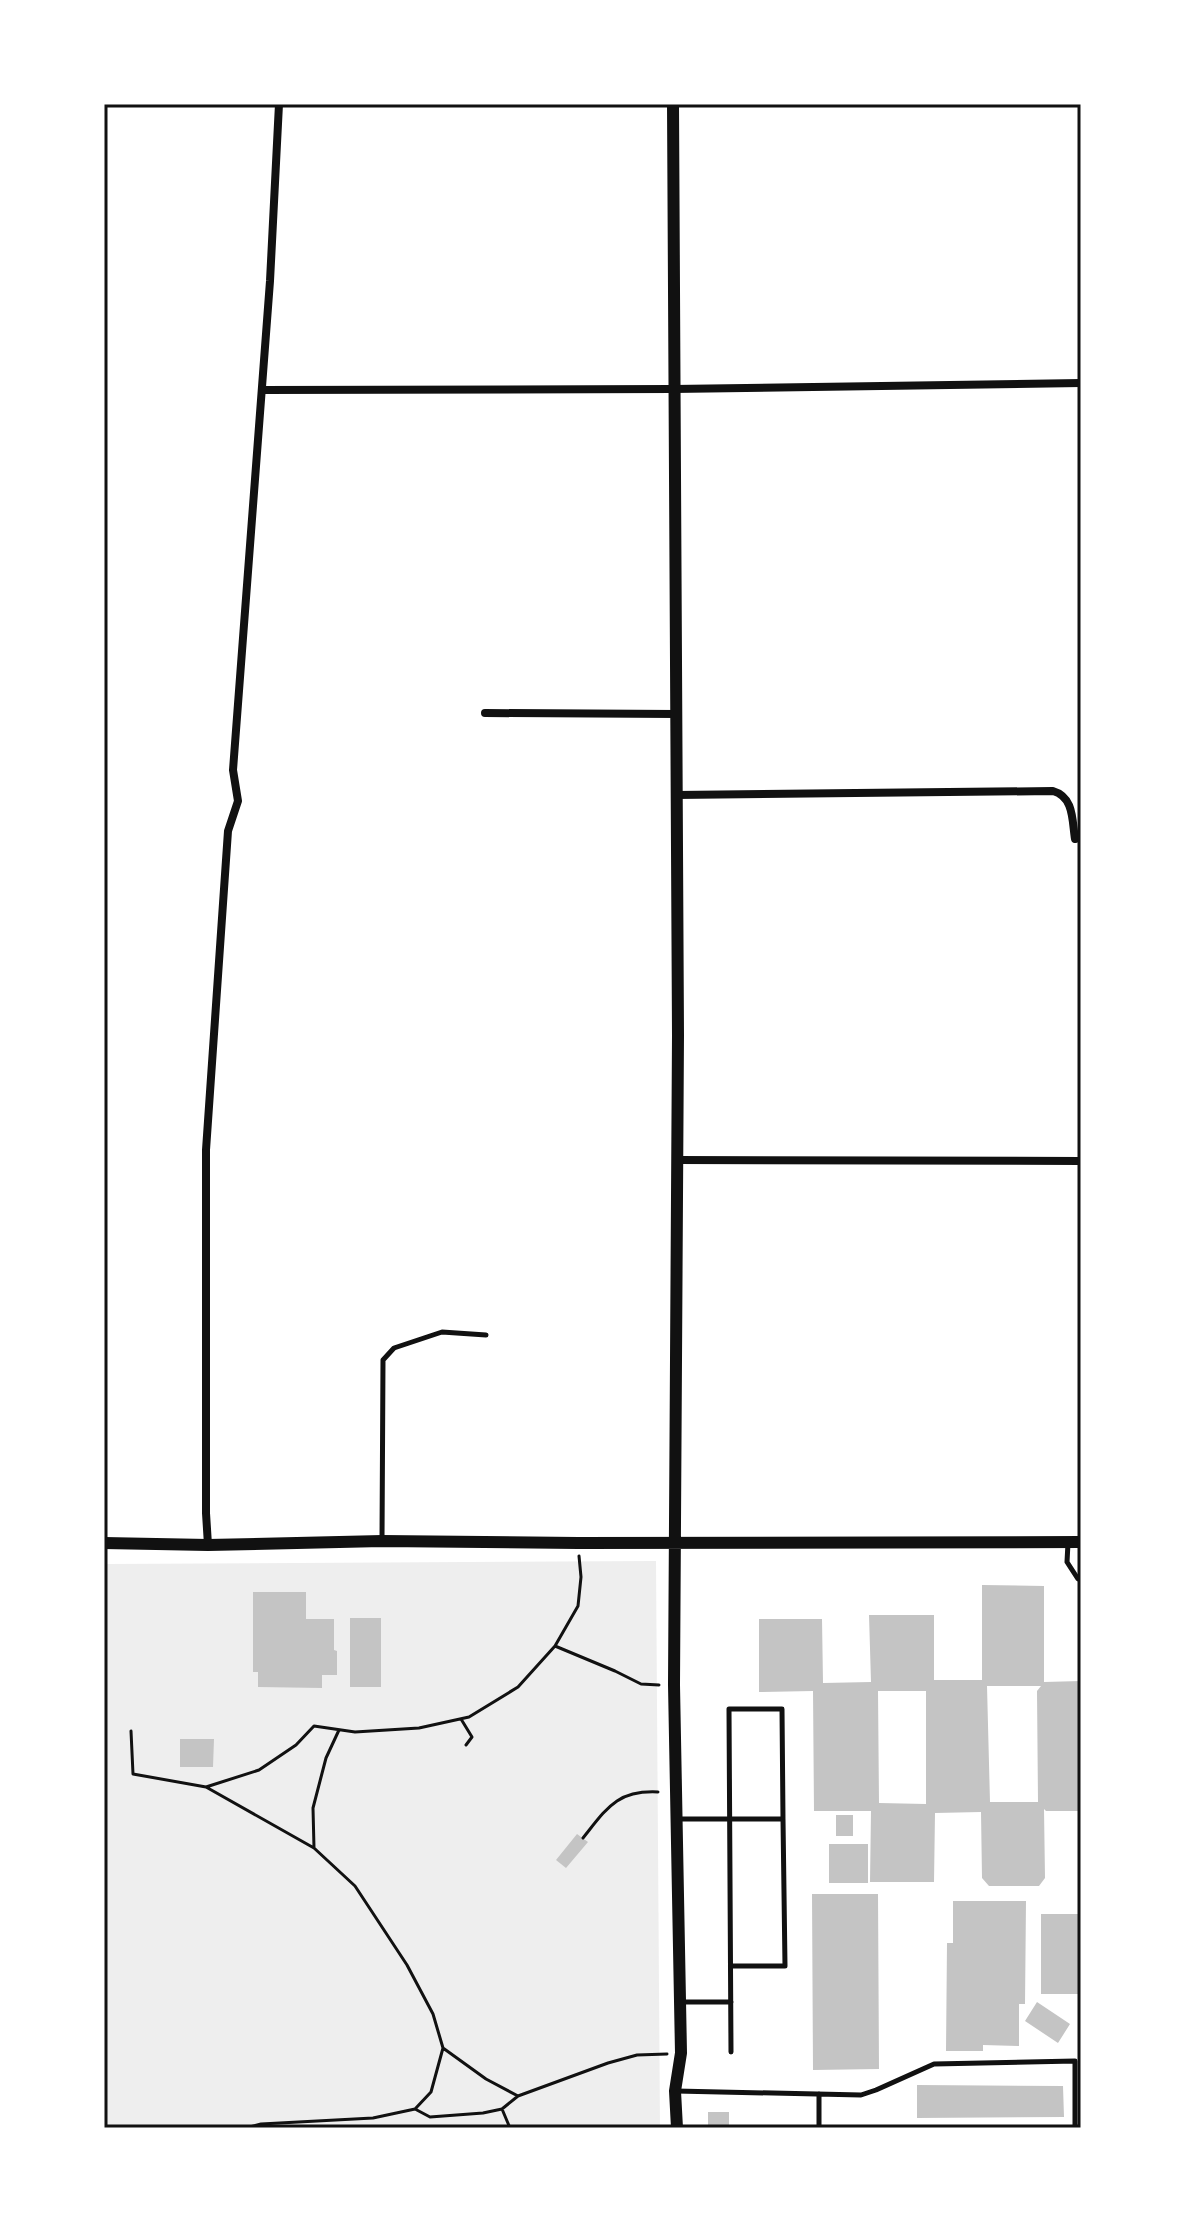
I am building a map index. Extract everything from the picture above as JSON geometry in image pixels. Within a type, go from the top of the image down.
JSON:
[{"type":"street","points":[[208,1545],[206,1150],[228,831],[238,801],[233,770],[270,281],[279,104]]},
{"type":"street","points":[[673,104],[678,1035],[674,1685],[681,2053],[675,2091],[677,2128]]},
{"type":"street","points":[[262,390],[673,389],[1081,383]]},
{"type":"street","points":[[485,713],[677,714]]},
{"type":"street","points":[[676,795],[1053,791],[1061,793],[1069,802],[1075,839]]},
{"type":"street","points":[[676,1160],[1081,1161]]},
{"type":"street","points":[[104,1543],[1075,1542]]},
{"type":"lane","points":[[382,1541],[383,1360],[394,1348],[442,1332],[486,1335]]},
{"type":"lane","points":[[1075,1542],[1067,1562],[1081,1579]]},
{"type":"lane","points":[[731,1966],[785,1966],[782,1709],[729,1709],[731,2052]]},
{"type":"lane","points":[[676,1819],[783,1819]]},
{"type":"lane","points":[[680,2002],[731,2002]]},
{"type":"lane","points":[[675,2091],[861,2095],[934,2064],[1075,2061],[1081,2055]]},
{"type":"lane","points":[[1075,2061],[1075,2128]]},
{"type":"lane","points":[[819,2094],[819,2128]]},
{"type":"path","points":[[206,1787],[259,1770],[296,1745],[314,1726],[355,1732],[419,1728],[469,1717],[518,1687],[555,1646],[578,1606],[581,1577],[578,1543]]},
{"type":"path","points":[[555,1646],[641,1684],[674,1685]]},
{"type":"path","points":[[461,1719],[472,1737],[466,1745]]},
{"type":"path","points":[[314,1848],[313,1808],[326,1758],[339,1730]]},
{"type":"path","points":[[131,1731],[133,1774],[206,1787],[314,1848],[355,1886],[407,1965],[433,2014],[443,2048],[431,2092],[415,2109],[373,2118],[261,2124],[246,2128]]},
{"type":"path","points":[[583,1838],[623,1796],[658,1792]]},
{"type":"path","points":[[443,2048],[486,2079],[518,2096]]},
{"type":"path","points":[[415,2109],[430,2117],[483,2113],[502,2109],[518,2096],[608,2063],[637,2055],[681,2053]]},
{"type":"path","points":[[502,2109],[510,2128]]},
{"type":"shaded area","points":[[656,1561],[660,2128],[104,2128],[104,1564]]},
{"type":"building","points":[[982,1585],[1044,1586],[1044,1682],[1081,1681],[1081,1811],[1044,1809],[1045,1878],[1039,1886],[989,1886],[982,1878],[981,1812],[935,1813],[934,1882],[870,1882],[871,1811],[814,1811],[813,1691],[759,1692],[759,1619],[822,1619],[823,1683],[871,1682],[869,1615],[934,1615],[934,1680],[982,1680]],"holes":[[[987,1686],[1041,1686],[1037,1691],[1038,1802],[990,1802]],[[878,1691],[926,1691],[926,1804],[879,1803]]]},
{"type":"building","points":[[253,1592],[306,1592],[306,1619],[334,1619],[337,1675],[322,1675],[322,1688],[258,1687],[258,1672],[253,1672]]},
{"type":"building","points":[[350,1618],[381,1618],[381,1687],[350,1687]]},
{"type":"building","points":[[180,1739],[214,1739],[213,1767],[180,1767]]},
{"type":"building","points":[[836,1815],[853,1815],[853,1836],[836,1836]]},
{"type":"building","points":[[577,1834],[588,1842],[566,1868],[556,1860]]},
{"type":"building","points":[[829,1844],[868,1844],[868,1883],[829,1883]]},
{"type":"building","points":[[812,1894],[878,1894],[879,2069],[813,2070]]},
{"type":"building","points":[[953,1901],[1026,1901],[1025,2004],[1019,2004],[1019,2046],[983,2045],[983,2051],[946,2051],[947,1943],[953,1943]]},
{"type":"building","points":[[1041,1914],[1081,1914],[1081,1994],[1041,1994]]},
{"type":"building","points":[[1037,2002],[1070,2024],[1058,2043],[1025,2021]]},
{"type":"building","points":[[917,2085],[1063,2086],[1064,2117],[917,2118]]},
{"type":"building","points":[[708,2112],[729,2112],[729,2128],[708,2128]]}]
